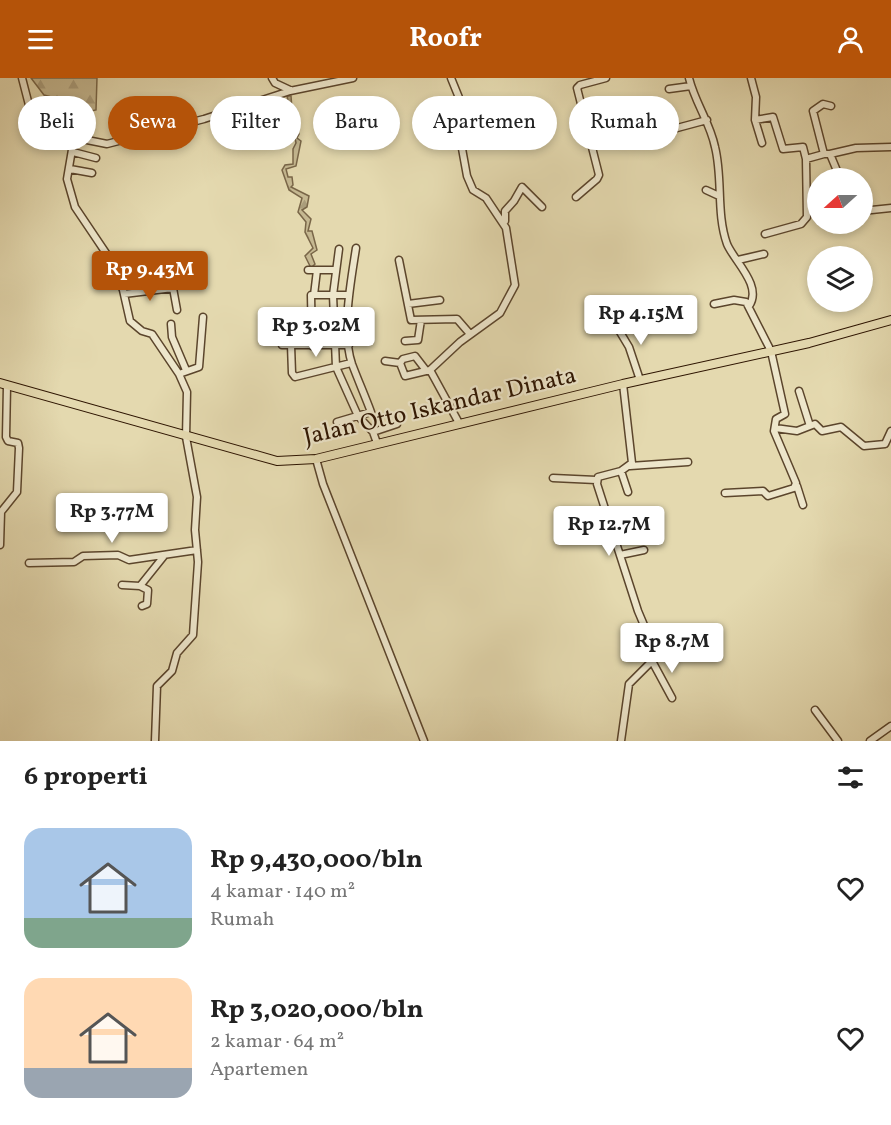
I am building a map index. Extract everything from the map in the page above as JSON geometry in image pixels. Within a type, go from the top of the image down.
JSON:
[{"type":"main road","name":"Jalan Otto Iskandar Dinata","points":[[3,385],[277,461],[316,459],[623,384],[771,351],[891,320]]},
{"type":"street","points":[[22,78],[27,96]]},
{"type":"street","points":[[272,78],[275,84],[287,92]]},
{"type":"street","points":[[96,142],[121,141],[287,92],[353,78]]},
{"type":"street","points":[[451,78],[464,110],[457,121],[467,176],[473,190],[486,198],[506,228]]},
{"type":"street","points":[[576,196],[599,175],[577,88],[580,85],[606,78]]},
{"type":"street","points":[[689,78],[698,107],[707,120],[718,161],[719,196],[726,241],[749,280],[752,295],[749,306]]},
{"type":"street","points":[[751,78],[756,97],[755,120],[762,143]]},
{"type":"street","points":[[669,89],[691,86]]},
{"type":"street","points":[[831,105],[824,104],[813,111],[827,154],[835,168]]},
{"type":"street","points":[[755,120],[773,117],[783,149],[803,147],[806,159],[807,217],[801,225],[765,234]]},
{"type":"street","points":[[679,128],[707,120]]},
{"type":"street","points":[[806,159],[856,148],[891,147]]},
{"type":"street","points":[[96,158],[73,152],[68,179],[75,207],[108,255],[124,294],[130,321],[142,331],[152,334],[174,370],[179,374],[187,392],[186,437],[197,497],[193,635],[177,653],[172,671],[156,690],[155,741]]},
{"type":"street","points":[[70,169],[92,173]]},
{"type":"street","points":[[400,363],[405,376],[427,370],[470,334],[500,313],[513,291],[514,268],[504,211],[522,188],[542,207]]},
{"type":"street","points":[[706,190],[719,196]]},
{"type":"street","points":[[873,210],[891,208]]},
{"type":"street","points":[[356,248],[349,295],[349,345],[351,363],[371,412]]},
{"type":"street","points":[[339,249],[333,295],[333,345],[336,367],[358,416],[373,432],[387,441]]},
{"type":"street","points":[[738,260],[764,254]]},
{"type":"street","points":[[399,260],[411,320],[457,319],[470,334]]},
{"type":"street","points":[[308,270],[335,270]]},
{"type":"street","points":[[312,346],[311,296],[314,295],[317,270]]},
{"type":"street","points":[[124,294],[173,288],[177,310]]},
{"type":"street","points":[[314,295],[349,295]]},
{"type":"street","points":[[408,304],[440,300]]},
{"type":"street","points":[[714,304],[741,300],[749,306],[771,351],[785,414],[776,419],[775,428],[804,505]]},
{"type":"street","points":[[179,374],[199,367],[203,317]]},
{"type":"street","points":[[405,341],[418,340],[421,320]]},
{"type":"street","points":[[171,324],[172,337],[186,370]]},
{"type":"street","points":[[617,327],[629,347],[640,380]]},
{"type":"street","points":[[282,345],[349,345]]},
{"type":"street","points":[[291,345],[292,373],[295,377],[351,363]]},
{"type":"street","points":[[400,363],[403,359],[415,356],[427,370],[459,423]]},
{"type":"street","points":[[385,361],[400,363]]},
{"type":"street","points":[[623,384],[632,460],[630,466]]},
{"type":"street","points":[[0,544],[1,512],[17,490],[19,448],[18,443],[8,441],[6,436],[3,385]]},
{"type":"street","points":[[799,391],[810,426]]},
{"type":"street","points":[[337,422],[380,410]]},
{"type":"street","points":[[373,432],[397,424]]},
{"type":"street","points":[[775,428],[798,431],[816,424],[822,431],[841,427],[864,446],[885,444],[891,430]]},
{"type":"street","points":[[373,432],[377,443]]},
{"type":"street","points":[[316,459],[323,484],[424,741]]},
{"type":"street","points":[[553,478],[596,480],[630,466],[688,462]]},
{"type":"street","points":[[621,471],[628,492]]},
{"type":"street","points":[[596,480],[638,611],[657,656],[629,684],[621,741]]},
{"type":"street","points":[[725,493],[763,491],[768,496],[796,486]]},
{"type":"street","points":[[29,563],[74,562],[83,556],[118,555],[129,560],[197,550]]},
{"type":"street","points":[[620,555],[644,550]]},
{"type":"street","points":[[140,586],[164,556]]},
{"type":"street","points":[[122,585],[140,586],[147,590],[147,604],[142,606]]},
{"type":"street","points":[[652,661],[672,698]]},
{"type":"street","points":[[815,710],[838,741]]},
{"type":"street","points":[[870,741],[891,726]]},
{"type":"green space","points":[[31,78],[97,78],[96,110],[96,96],[44,95]]},
{"type":"green space","points":[[293,150],[299,150],[296,166],[286,169],[288,177],[292,177],[291,187],[309,196],[307,207],[302,210],[311,219],[308,231],[312,231],[317,250],[311,254],[315,264],[311,268],[305,256],[313,248],[305,232],[306,222],[298,212],[302,198],[289,190],[282,170],[285,165],[293,164]]}]
